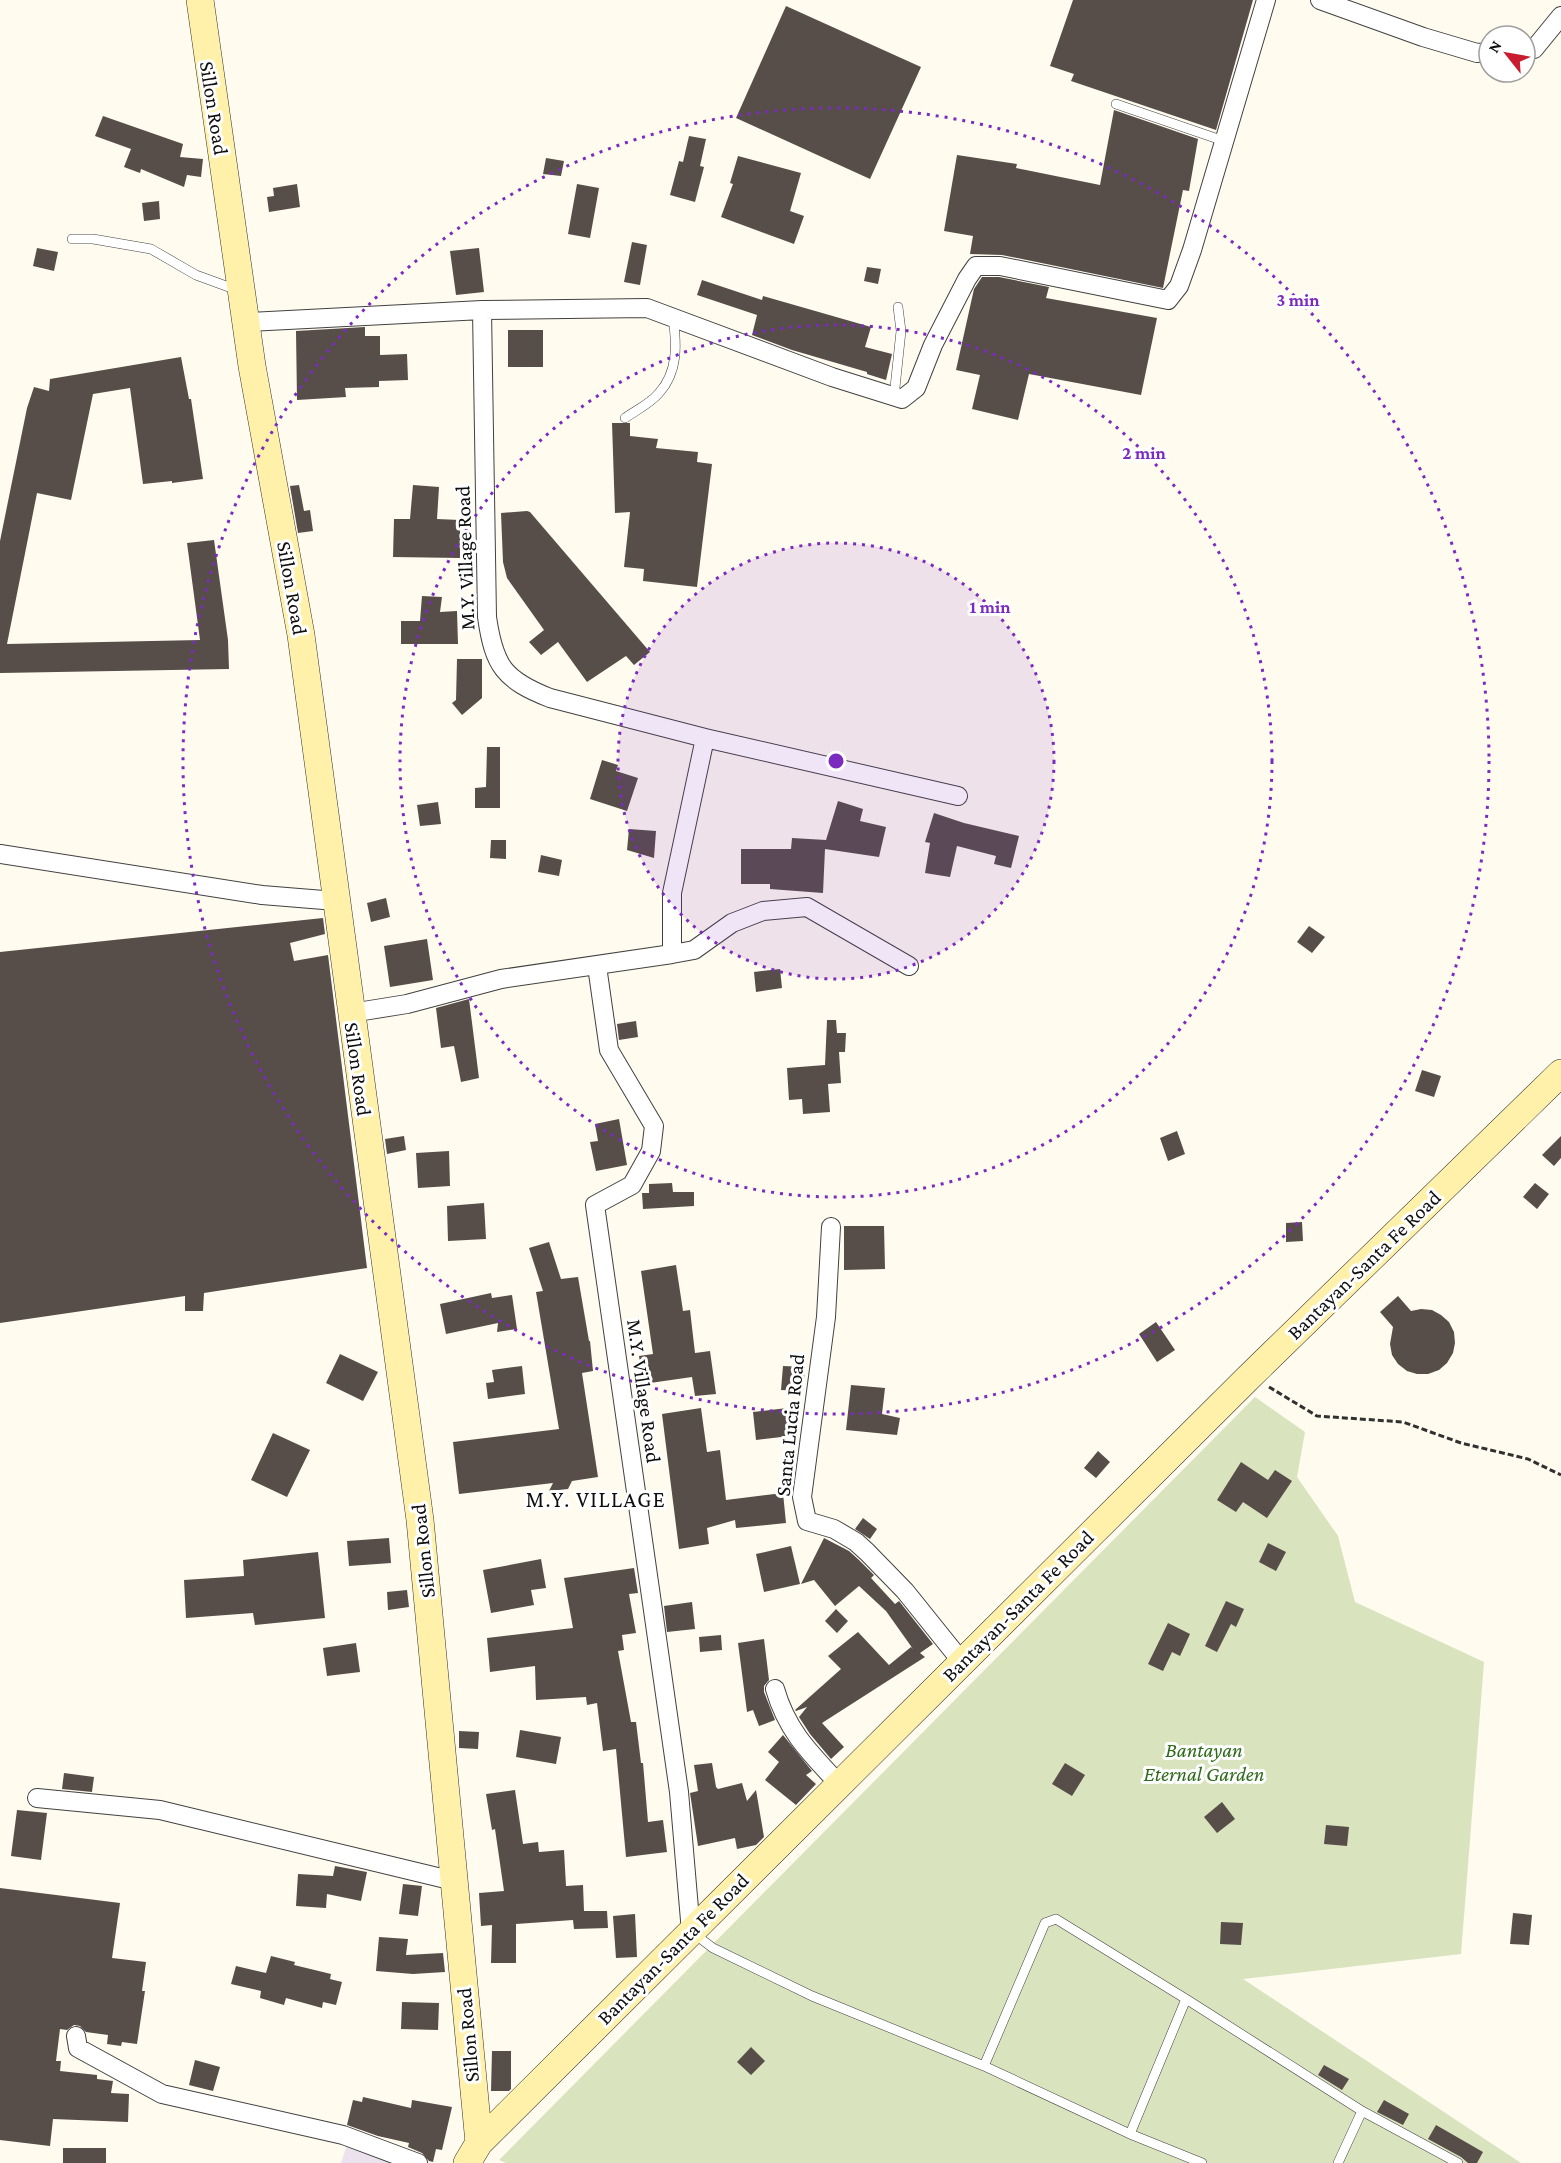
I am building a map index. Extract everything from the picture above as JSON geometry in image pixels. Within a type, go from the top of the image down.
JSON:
[{"type":"main road","name":"Sillon Road","points":[[200,0],[252,366],[301,635],[420,1520],[454,1881],[473,2153]]},
{"type":"main road","name":"Bantayan-Santa Fe Road","points":[[473,2153],[691,1932],[1250,1376],[1559,1079]]},
{"type":"street","points":[[247,322],[482,310],[647,308],[832,377],[902,399],[916,388],[933,345],[976,266],[1000,266],[1168,300],[1179,286],[1192,250],[1266,0]]},
{"type":"street","points":[[1320,0],[1423,37],[1477,53]]},
{"type":"street","points":[[1537,45],[1561,16]]},
{"type":"street","name":"M.Y. Village Road","points":[[482,310],[487,617],[490,642],[497,660],[509,676],[526,688],[550,698],[705,738],[958,796]]},
{"type":"street","points":[[672,954],[672,892],[705,738]]},
{"type":"street","points":[[0,855],[262,895],[336,901]]},
{"type":"street","points":[[351,1013],[407,1004],[501,979],[694,950],[732,923],[763,911],[807,907],[909,966]]},
{"type":"street","name":"M.Y. Village Road","points":[[597,966],[609,1050],[654,1126],[651,1151],[632,1185],[595,1205],[679,1792],[691,1932]]},
{"type":"street","name":"Santa Lucia Road","points":[[831,1227],[826,1317],[802,1497],[807,1521],[834,1529],[856,1542],[867,1552],[905,1591],[962,1662]]},
{"type":"street","points":[[775,1689],[795,1736],[839,1784]]},
{"type":"street","points":[[37,1798],[160,1810],[454,1881]]},
{"type":"street","points":[[76,2036],[78,2048],[162,2094],[343,2135],[418,2163]]},
{"type":"lane","points":[[1116,104],[1224,141]]},
{"type":"lane","points":[[72,239],[93,239],[151,249],[196,275],[242,292]]},
{"type":"lane","points":[[894,396],[901,331],[898,307]]},
{"type":"lane","points":[[625,418],[659,394],[673,370],[676,340],[673,318]]},
{"type":"lane","points":[[984,2066],[1045,1923],[1056,1919],[1362,2111],[1458,2163]]},
{"type":"lane","points":[[691,1932],[714,1948],[812,1996],[984,2066],[1130,2134],[1202,2163]]},
{"type":"lane","points":[[1130,2134],[1186,1999]]},
{"type":"lane","points":[[1338,2163],[1362,2111]]},
{"type":"path","points":[[1250,1376],[1317,1416],[1403,1422],[1461,1443],[1528,1459],[1561,1475]]},
{"type":"shaded area","points":[[347,2145],[394,2163],[341,2163]]},
{"type":"green space","name":"Bantayan Eternal Garden","points":[[1255,1397],[1305,1432],[1297,1477],[1338,1536],[1355,1602],[1484,1662],[1461,1954],[1243,1979],[1521,2163],[506,2163],[499,2160]]},
{"type":"building","points":[[1073,0],[1253,0],[1216,130],[1071,81],[1074,74],[1050,66]]},
{"type":"building","points":[[786,6],[921,67],[870,179],[736,118]]},
{"type":"building","points":[[1114,110],[1198,139],[1189,191],[1183,190],[1163,288],[1002,255],[970,254],[973,236],[944,231],[957,155],[1017,164],[1016,168],[1100,185]]},
{"type":"building","points":[[103,116],[183,144],[180,157],[203,159],[201,177],[187,175],[184,187],[141,169],[140,173],[124,167],[131,149],[95,136]]},
{"type":"building","points":[[689,136],[706,139],[700,166],[704,167],[695,202],[670,195],[679,161],[683,162]]},
{"type":"building","points":[[738,156],[801,173],[790,211],[804,216],[794,244],[721,217],[733,184],[730,183]]},
{"type":"building","points":[[546,158],[564,161],[561,176],[543,174]]},
{"type":"building","points":[[297,184],[300,207],[269,212],[267,197],[274,196],[273,188]]},
{"type":"building","points":[[577,184],[599,188],[590,238],[568,234]]},
{"type":"building","points":[[159,201],[160,219],[144,221],[142,203]]},
{"type":"building","points":[[632,242],[647,245],[640,285],[624,282]]},
{"type":"building","points":[[37,248],[58,252],[54,271],[33,266]]},
{"type":"building","points":[[479,248],[484,292],[456,295],[450,251]]},
{"type":"building","points":[[867,267],[881,269],[878,284],[864,281]]},
{"type":"building","points":[[982,277],[999,277],[1049,287],[1046,298],[1157,318],[1141,395],[1029,374],[1018,420],[972,409],[980,375],[956,370],[974,289]]},
{"type":"building","points":[[702,280],[762,300],[763,296],[871,327],[865,347],[892,354],[886,380],[752,335],[757,315],[697,295]]},
{"type":"building","points":[[365,327],[365,336],[380,336],[380,355],[407,354],[408,380],[379,381],[379,387],[345,388],[346,397],[297,400],[296,331]]},
{"type":"building","points":[[508,330],[543,330],[543,367],[508,367]]},
{"type":"building","points":[[181,357],[189,399],[191,399],[203,479],[143,484],[130,388],[93,394],[71,500],[37,493],[7,644],[200,640],[187,543],[214,540],[228,640],[229,669],[0,673],[0,541],[27,408],[34,387],[49,391],[50,379]]},
{"type":"building","points":[[612,423],[630,423],[630,436],[658,439],[656,448],[698,452],[697,462],[712,464],[697,587],[643,581],[644,569],[624,567],[630,512],[615,513]]},
{"type":"building","points":[[299,485],[304,511],[310,510],[313,531],[298,533],[290,486]]},
{"type":"building","points":[[413,485],[439,487],[437,519],[460,520],[460,558],[393,557],[394,519],[410,519]]},
{"type":"building","points":[[527,511],[650,652],[634,665],[626,656],[587,682],[558,642],[541,655],[529,642],[544,630],[507,578],[503,562],[501,513]]},
{"type":"building","points":[[422,596],[442,597],[440,612],[457,611],[458,644],[401,644],[401,621],[420,621]]},
{"type":"building","points":[[457,659],[482,659],[482,698],[462,715],[452,703],[456,700]]},
{"type":"building","points":[[487,747],[500,747],[500,808],[475,808],[475,788],[486,787]]},
{"type":"building","points":[[602,760],[618,765],[616,771],[638,778],[627,811],[590,799]]},
{"type":"building","points":[[838,801],[863,809],[860,821],[886,827],[879,857],[825,849],[823,893],[770,889],[770,884],[741,884],[741,849],[791,849],[792,838],[826,840]]},
{"type":"building","points":[[438,802],[441,824],[420,826],[417,805]]},
{"type":"building","points":[[934,813],[964,823],[1019,836],[1011,868],[994,864],[996,856],[957,846],[950,877],[925,873],[930,843],[925,842]]},
{"type":"building","points":[[629,829],[656,831],[654,858],[627,850]]},
{"type":"building","points":[[491,840],[506,840],[506,859],[490,858]]},
{"type":"building","points":[[541,855],[562,860],[559,876],[538,872]]},
{"type":"building","points":[[386,898],[390,917],[371,922],[367,903]]},
{"type":"building","points":[[323,918],[325,934],[290,943],[294,961],[328,955],[367,1268],[204,1293],[203,1311],[185,1311],[185,1296],[0,1323],[0,952]]},
{"type":"building","points":[[1309,926],[1325,937],[1312,953],[1297,942]]},
{"type":"building","points":[[427,939],[433,980],[390,987],[384,946]]},
{"type":"building","points":[[780,969],[782,988],[756,992],[754,972]]},
{"type":"building","points":[[469,999],[479,1078],[461,1082],[454,1046],[441,1048],[436,1008]]},
{"type":"building","points":[[827,1020],[836,1020],[837,1033],[846,1033],[845,1052],[839,1052],[841,1083],[828,1084],[830,1112],[803,1114],[802,1099],[789,1100],[787,1068],[825,1065]]},
{"type":"building","points":[[636,1021],[638,1037],[619,1040],[617,1024]]},
{"type":"building","points":[[1422,1070],[1441,1076],[1434,1097],[1415,1091]]},
{"type":"building","points":[[619,1119],[627,1165],[596,1171],[590,1142],[598,1141],[595,1124]]},
{"type":"building","points":[[1177,1131],[1185,1154],[1168,1161],[1160,1138]]},
{"type":"building","points":[[404,1136],[406,1150],[387,1154],[385,1139]]},
{"type":"building","points":[[1561,1136],[1561,1158],[1554,1166],[1542,1155]]},
{"type":"building","points":[[449,1151],[450,1186],[418,1188],[416,1153]]},
{"type":"building","points":[[672,1183],[673,1192],[694,1192],[694,1206],[643,1209],[642,1193],[649,1193],[649,1184]]},
{"type":"building","points":[[1535,1183],[1549,1194],[1537,1209],[1523,1197]]},
{"type":"building","points":[[484,1203],[486,1239],[448,1241],[447,1206]]},
{"type":"building","points":[[1302,1222],[1303,1241],[1286,1242],[1286,1223]]},
{"type":"building","points":[[844,1226],[884,1226],[885,1269],[844,1270]]},
{"type":"building","points":[[549,1242],[561,1279],[578,1277],[593,1371],[582,1373],[598,1477],[572,1481],[568,1489],[549,1491],[553,1483],[459,1494],[453,1442],[559,1429],[536,1292],[543,1291],[529,1248]]},
{"type":"building","points":[[676,1265],[683,1311],[690,1310],[695,1353],[710,1351],[716,1394],[695,1396],[692,1377],[643,1384],[639,1356],[653,1354],[641,1271]]},
{"type":"building","points":[[491,1293],[492,1298],[512,1295],[517,1329],[497,1332],[498,1323],[446,1334],[440,1304]]},
{"type":"building","points":[[1398,1296],[1411,1311],[1432,1310],[1449,1322],[1454,1332],[1453,1353],[1439,1370],[1428,1374],[1407,1371],[1392,1355],[1390,1344],[1393,1327],[1380,1312]]},
{"type":"building","points":[[1156,1322],[1175,1350],[1157,1362],[1139,1334]]},
{"type":"building","points":[[340,1354],[378,1372],[363,1401],[326,1383]]},
{"type":"building","points":[[522,1366],[525,1394],[488,1399],[486,1383],[494,1382],[492,1370]]},
{"type":"building","points":[[783,1366],[805,1367],[803,1391],[781,1390]]},
{"type":"building","points":[[851,1385],[885,1388],[882,1414],[900,1418],[897,1435],[846,1430]]},
{"type":"building","points":[[701,1408],[707,1452],[720,1450],[726,1500],[783,1493],[786,1523],[736,1528],[735,1520],[707,1528],[709,1544],[679,1549],[662,1414]]},
{"type":"building","points":[[787,1408],[790,1436],[756,1440],[753,1412]]},
{"type":"building","points":[[273,1433],[310,1450],[287,1497],[251,1480]]},
{"type":"building","points":[[1098,1451],[1110,1462],[1096,1478],[1084,1468]]},
{"type":"building","points":[[1241,1462],[1268,1480],[1275,1470],[1292,1481],[1267,1518],[1243,1502],[1236,1512],[1217,1500]]},
{"type":"building","points":[[863,1518],[877,1529],[870,1539],[855,1529]]},
{"type":"building","points":[[389,1538],[391,1563],[349,1566],[347,1541]]},
{"type":"building","points":[[824,1538],[849,1551],[859,1560],[874,1575],[871,1578],[895,1604],[899,1601],[933,1644],[920,1653],[925,1657],[822,1723],[844,1747],[831,1759],[799,1717],[807,1707],[795,1710],[841,1669],[828,1656],[858,1632],[889,1665],[911,1647],[913,1649],[886,1611],[859,1586],[835,1606],[814,1580],[801,1584]]},
{"type":"building","points":[[1268,1543],[1286,1552],[1276,1571],[1259,1562]]},
{"type":"building","points":[[791,1546],[800,1584],[764,1592],[756,1554]]},
{"type":"building","points":[[318,1552],[325,1618],[255,1625],[253,1613],[186,1618],[184,1580],[244,1576],[243,1560]]},
{"type":"building","points":[[541,1559],[546,1588],[531,1590],[534,1605],[491,1613],[483,1570]]},
{"type":"building","points":[[634,1568],[638,1593],[629,1594],[636,1633],[622,1635],[624,1650],[618,1651],[631,1722],[636,1722],[641,1763],[643,1763],[648,1822],[663,1820],[667,1852],[626,1857],[616,1749],[603,1751],[597,1703],[587,1705],[586,1697],[536,1700],[535,1666],[490,1672],[487,1638],[573,1628],[564,1578]]},
{"type":"building","points":[[407,1590],[409,1607],[388,1610],[387,1592]]},
{"type":"building","points":[[1226,1601],[1244,1609],[1236,1627],[1231,1624],[1217,1652],[1205,1646]]},
{"type":"building","points":[[692,1602],[695,1629],[667,1632],[664,1606]]},
{"type":"building","points":[[836,1609],[848,1621],[837,1633],[825,1621]]},
{"type":"building","points":[[1168,1623],[1190,1634],[1180,1656],[1172,1652],[1163,1671],[1148,1664]]},
{"type":"building","points":[[721,1635],[722,1650],[700,1652],[699,1637]]},
{"type":"building","points":[[764,1639],[769,1680],[764,1686],[764,1692],[775,1720],[759,1726],[753,1710],[747,1712],[738,1643]]},
{"type":"building","points":[[356,1643],[360,1672],[327,1676],[323,1648]]},
{"type":"building","points":[[520,1730],[561,1737],[556,1764],[516,1757]]},
{"type":"building","points":[[459,1731],[479,1732],[478,1749],[459,1748]]},
{"type":"building","points":[[783,1735],[812,1771],[806,1775],[816,1784],[796,1805],[765,1780],[779,1762],[768,1752]]},
{"type":"building","points":[[712,1763],[718,1789],[742,1783],[747,1801],[756,1790],[764,1837],[756,1845],[737,1849],[735,1838],[698,1846],[690,1793],[698,1791],[694,1765]]},
{"type":"building","points":[[1065,1763],[1085,1775],[1072,1796],[1052,1784]]},
{"type":"building","points":[[64,1773],[94,1777],[92,1792],[62,1789]]},
{"type":"building","points":[[515,1790],[523,1844],[538,1842],[539,1852],[564,1850],[566,1886],[583,1885],[584,1911],[607,1911],[608,1928],[574,1929],[573,1920],[516,1924],[516,1963],[491,1963],[492,1925],[481,1926],[479,1893],[504,1891],[495,1829],[492,1830],[486,1794]]},
{"type":"building","points":[[1222,1802],[1235,1819],[1217,1833],[1204,1817]]},
{"type":"building","points":[[17,1810],[47,1813],[41,1860],[11,1856]]},
{"type":"building","points":[[1326,1825],[1349,1827],[1347,1846],[1324,1844]]},
{"type":"building","points":[[335,1866],[367,1872],[361,1901],[327,1894],[326,1908],[296,1906],[298,1874],[333,1876]]},
{"type":"building","points":[[403,1884],[422,1886],[418,1916],[399,1914]]},
{"type":"building","points":[[0,1888],[120,1903],[112,1958],[146,1962],[142,1991],[145,1991],[137,2044],[122,2042],[121,2046],[107,2044],[108,2035],[86,2032],[80,2026],[74,2025],[67,2030],[60,2029],[56,2061],[61,2061],[60,2071],[97,2075],[97,2079],[113,2081],[111,2093],[129,2094],[128,2122],[53,2119],[50,2146],[0,2140]]},
{"type":"building","points":[[1513,1913],[1532,1915],[1529,1945],[1510,1944]]},
{"type":"building","points":[[635,1914],[637,1957],[616,1958],[613,1916]]},
{"type":"building","points":[[1221,1922],[1243,1923],[1241,1945],[1220,1944]]},
{"type":"building","points":[[379,1937],[408,1939],[406,1955],[443,1953],[445,1972],[413,1974],[376,1971]]},
{"type":"building","points":[[271,1956],[295,1962],[294,1965],[331,1974],[330,1979],[342,1982],[336,2005],[323,2002],[322,2008],[286,1998],[284,2005],[260,1998],[261,1991],[231,1984],[236,1966],[266,1973]]},
{"type":"building","points":[[402,2002],[439,2003],[438,2030],[401,2029]]},
{"type":"building","points":[[751,2047],[765,2061],[751,2075],[737,2062]]},
{"type":"building","points":[[492,2051],[511,2051],[511,2089],[509,2091],[491,2091]]},
{"type":"building","points":[[195,2060],[220,2067],[213,2091],[189,2085]]},
{"type":"building","points":[[1324,2065],[1349,2079],[1342,2090],[1318,2075]]},
{"type":"building","points":[[363,2097],[411,2108],[412,2100],[452,2107],[442,2150],[436,2149],[433,2162],[422,2153],[408,2147],[409,2143],[378,2136],[347,2125],[353,2100],[362,2102]]},
{"type":"building","points":[[1384,2100],[1409,2114],[1403,2125],[1377,2112]]},
{"type":"building","points":[[1436,2125],[1483,2152],[1477,2163],[1468,2163],[1428,2139]]},
{"type":"building","points":[[63,2148],[106,2148],[106,2163],[63,2163]]},
{"type":"district","name":"M.Y. VILLAGE","points":[[596,1499]]}]
